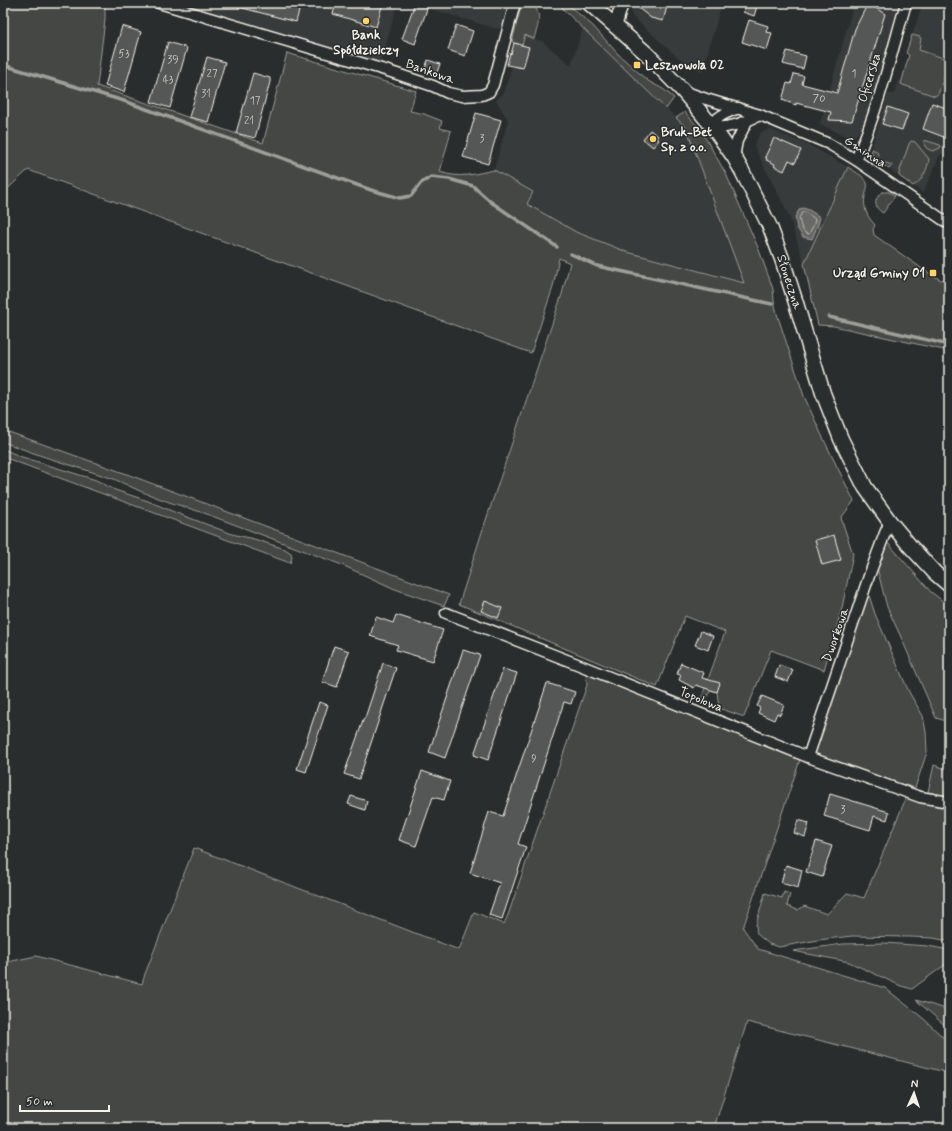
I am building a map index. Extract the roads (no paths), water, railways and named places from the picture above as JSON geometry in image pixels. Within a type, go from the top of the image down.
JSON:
[{"type":"main road","name":"Słoneczna","points":[[589,3],[647,54],[683,91],[712,126],[734,157],[770,227],[794,295],[823,393],[841,439],[865,487],[890,522],[910,546],[935,573],[949,585]]},
{"type":"street","name":"Bankowa","points":[[159,3],[388,71],[462,96],[482,95],[489,92],[493,85],[515,3]]},
{"type":"street","points":[[615,27],[622,3]]},
{"type":"street","name":"Oficerska","points":[[856,160],[879,96],[906,3]]},
{"type":"street","name":"Gminna","points":[[683,91],[757,114],[830,144],[856,160],[949,224]]},
{"type":"street","points":[[739,108],[716,119],[712,126],[722,128],[747,121],[757,114]]},
{"type":"street","points":[[734,157],[737,141],[747,121]]},
{"type":"street","name":"Dworkowa","points":[[808,757],[869,576],[890,522]]},
{"type":"street","name":"Topolowa","points":[[446,613],[808,757],[920,797],[949,802]]},
{"type":"water","points":[[803,208],[820,217],[812,239],[803,237],[797,228],[795,217],[799,210]]},
{"type":"waterway","points":[[3,65],[124,101],[371,190],[400,198],[411,196],[421,183],[431,177],[449,179],[473,186],[491,202],[557,247]]},
{"type":"waterway","points":[[571,254],[597,266],[772,304]]},
{"type":"waterway","points":[[829,317],[949,345]]},
{"type":"place","name":"Bank Spółdzielczy","points":[[366,21]]},
{"type":"place","name":"Lesznowola 02","points":[[637,65]]},
{"type":"place","name":"Bruk-Bet Sp. z o.o.","points":[[653,139]]},
{"type":"place","name":"Urząd Gminy 01","points":[[933,273]]}]
